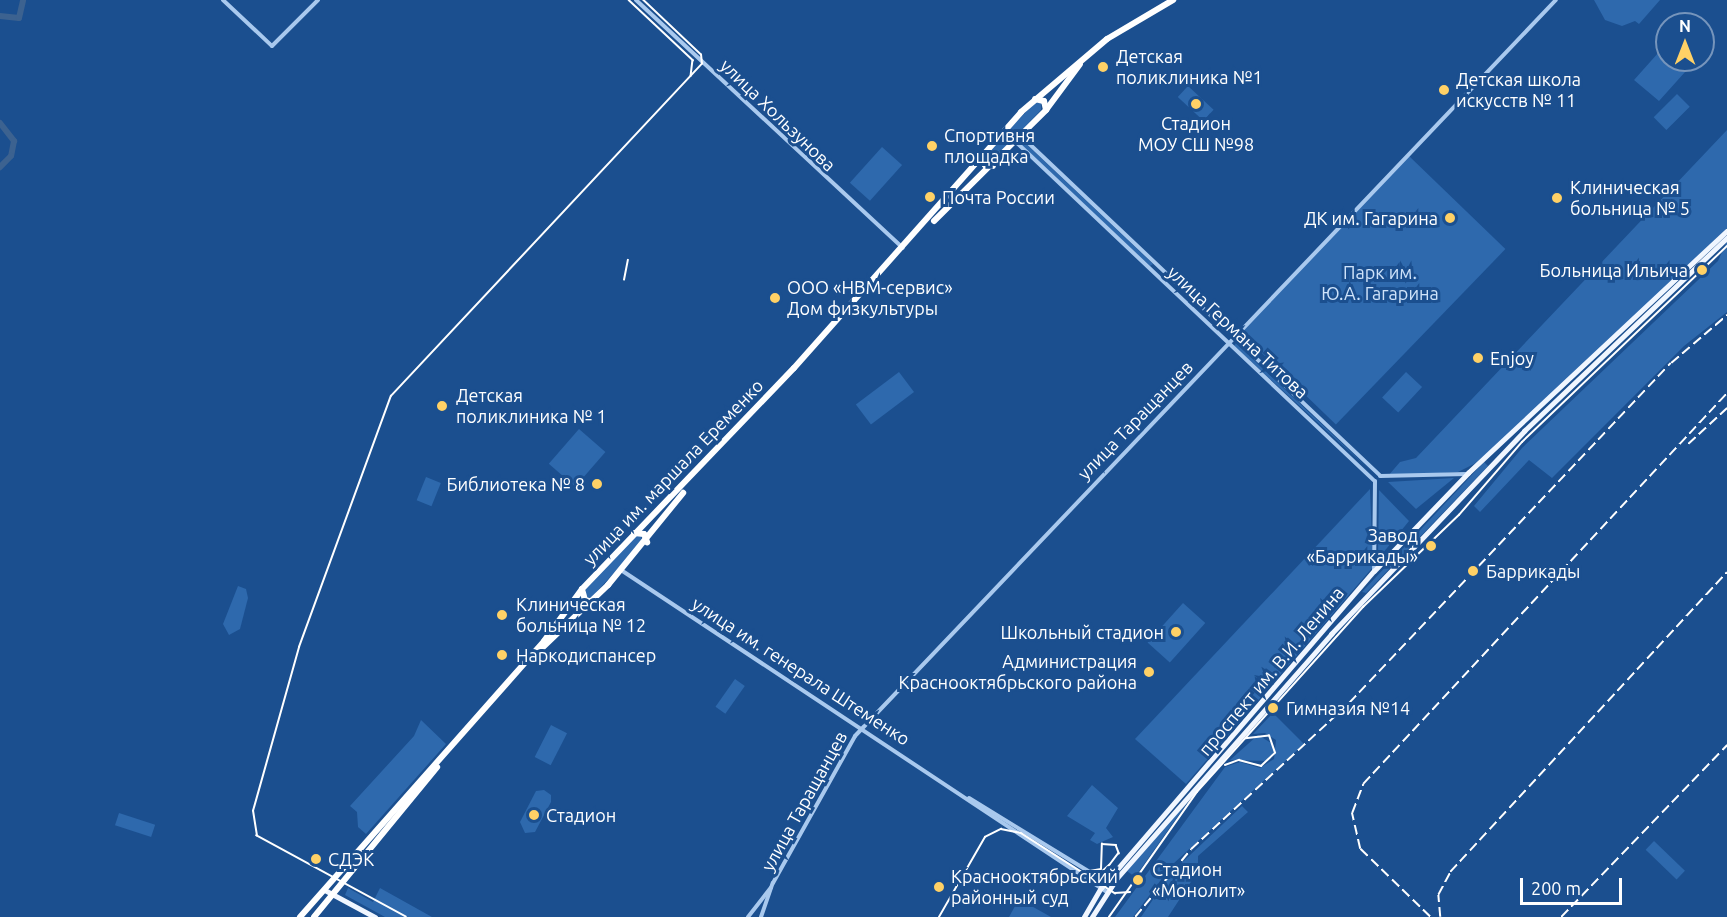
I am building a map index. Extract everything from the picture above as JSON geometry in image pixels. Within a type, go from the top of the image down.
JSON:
[{"type":"highway","name":"улица им. маршала Еременко","points":[[300,917],[543,641],[582,589],[634,533],[678,493],[903,249],[981,156],[1035,99],[1111,36],[1173,0]]},
{"type":"highway","name":"улица им. маршала Еременко","points":[[314,917],[458,741],[547,642],[593,602],[716,457],[944,210],[993,166],[1046,110],[1082,61]]},
{"type":"highway","points":[[1035,99],[1044,101],[1046,110]]},
{"type":"highway","points":[[981,156],[985,165],[993,166]]},
{"type":"highway","points":[[634,533],[644,534],[646,542]]},
{"type":"highway","points":[[582,589],[585,600],[593,602]]},
{"type":"highway","points":[[363,844],[370,850]]},
{"type":"main road","name":"проспект им. В.И. Ленина","points":[[1092,917],[1107,892],[1109,884],[1374,571],[1468,474],[1727,231]]},
{"type":"main road","name":"проспект им. В.И. Ленина","points":[[1083,917],[1101,888],[1109,884],[1369,596],[1494,466],[1524,431],[1727,238]]},
{"type":"main road","points":[[1485,458],[1494,466]]},
{"type":"main road","points":[[1359,588],[1359,594],[1369,596]]},
{"type":"main road","points":[[325,890],[375,917]]},
{"type":"street","points":[[223,0],[272,46],[318,0]]},
{"type":"street","name":"улица Хользунова","points":[[636,0],[903,249]]},
{"type":"street","name":"улица Таращанцев","points":[[748,917],[771,887],[862,728],[1231,336],[1556,0]]},
{"type":"street","name":"улица Германа Титова","points":[[1021,136],[1380,476],[1468,474]]},
{"type":"street","name":"улица Германа Титова","points":[[1016,142],[1375,482],[1374,571]]},
{"type":"street","points":[[1152,270],[1157,265]]},
{"type":"street","name":"улица им. генерала Штеменко","points":[[621,570],[966,796],[1107,892]]},
{"type":"street","name":"улица им. генерала Штеменко","points":[[966,796],[1109,884]]},
{"type":"street","name":"улица Таращанцев","points":[[762,917],[771,887]]},
{"type":"green space","points":[[1594,0],[1660,0],[1639,24],[1635,21],[1622,26],[1605,20]]},
{"type":"green space","points":[[1655,56],[1655,72],[1685,72],[1659,101],[1634,80]]},
{"type":"green space","name":"Стадион МОУ СШ №98","points":[[1188,86],[1214,110],[1203,121],[1178,97]]},
{"type":"green space","points":[[1677,94],[1690,107],[1666,130],[1654,117]]},
{"type":"green space","points":[[1035,102],[1041,103],[1041,110],[988,165],[984,157]]},
{"type":"green space","points":[[1727,130],[1727,228],[1519,428],[1474,464],[1458,472],[1388,476],[1400,462],[1416,458]]},
{"type":"green space","points":[[1022,140],[1153,264],[1150,266],[1019,143]]},
{"type":"green space","points":[[882,147],[902,165],[870,201],[850,183]]},
{"type":"green space","name":"Парк им. Ю.А. Гагарина","points":[[1409,156],[1505,249],[1336,425],[1240,332]]},
{"type":"green space","points":[[1727,241],[1727,312],[1684,346],[1552,478],[1529,460],[1480,512],[1474,506],[1522,448],[1718,261]]},
{"type":"green space","points":[[1236,343],[1373,473],[1234,346]]},
{"type":"green space","points":[[899,372],[914,392],[871,424],[856,404]]},
{"type":"green space","points":[[1406,372],[1422,387],[1398,413],[1382,398]]},
{"type":"green space","points":[[579,429],[605,452],[575,487],[549,464]]},
{"type":"green space","points":[[1484,462],[1488,466],[1366,593],[1362,592]]},
{"type":"green space","points":[[426,477],[441,483],[431,506],[417,500]]},
{"type":"green space","points":[[1454,478],[1416,509],[1388,482]]},
{"type":"green space","points":[[1370,489],[1373,567],[1186,784],[1135,739]]},
{"type":"green space","points":[[1379,490],[1409,521],[1378,559]]},
{"type":"green space","points":[[634,535],[641,535],[642,542],[591,598],[586,597],[586,588]]},
{"type":"green space","points":[[238,586],[246,589],[248,598],[240,629],[229,635],[223,624]]},
{"type":"green space","name":"Школьный стадион","points":[[1183,603],[1205,623],[1170,662],[1148,642]]},
{"type":"green space","points":[[735,679],[745,686],[725,714],[715,707]]},
{"type":"green space","points":[[1273,713],[1304,744],[1173,864],[1133,917],[1115,917],[1225,767],[1240,762],[1260,768],[1274,759],[1276,740],[1265,733],[1253,734]]},
{"type":"green space","points":[[421,720],[446,744],[366,834],[358,827],[357,812],[350,806],[414,736]]},
{"type":"green space","points":[[551,725],[567,733],[551,765],[535,757]]},
{"type":"green space","points":[[1258,735],[1273,744],[1274,753],[1268,761],[1230,760]]},
{"type":"green space","points":[[1092,785],[1118,808],[1106,828],[1113,837],[1097,844],[1090,840],[1095,833],[1067,816]]},
{"type":"green space","name":"Стадион","points":[[544,790],[551,795],[551,802],[535,832],[525,833],[520,822],[536,791]]},
{"type":"green space","points":[[1192,796],[1135,877],[1127,871]]},
{"type":"green space","points":[[1242,806],[1248,812],[1198,856],[1198,871],[1168,917],[1141,917],[1171,873]]},
{"type":"green space","points":[[119,813],[155,825],[151,837],[115,825]]},
{"type":"green space","points":[[1654,841],[1685,871],[1677,880],[1646,850]]},
{"type":"green space","points":[[348,888],[373,902],[380,888],[432,917],[385,917],[345,895]]},
{"type":"green space","points":[[1019,899],[1051,917],[1009,917]]},
{"type":"waterway","points":[[0,16],[19,18],[23,0]]},
{"type":"waterway","points":[[0,123],[14,141],[11,156],[0,167]]},
{"type":"tram line","points":[[629,0],[693,60],[691,76]]},
{"type":"tram line","points":[[406,917],[257,836],[253,811],[299,647],[391,396],[702,64],[701,55],[643,0]]},
{"type":"tram line","points":[[1109,917],[1197,792],[1363,607],[1459,515],[1522,442],[1727,246]]},
{"type":"tram line","points":[[624,280],[628,260]]},
{"type":"tram line","points":[[1225,765],[1239,760],[1261,766],[1275,753],[1269,736],[1246,739]]},
{"type":"tram line","points":[[939,917],[985,837],[1001,829],[1021,833],[1115,893],[1130,892]]},
{"type":"tram line","points":[[1084,872],[1101,869],[1102,844],[1116,845],[1119,853],[1110,865],[1100,874],[1085,875]]},
{"type":"railway","points":[[1135,917],[1191,849],[1349,703],[1671,363],[1727,315]]},
{"type":"railway","points":[[1430,917],[1360,849],[1352,813],[1363,784],[1727,393]]},
{"type":"railway","points":[[1688,444],[1727,408]]},
{"type":"railway","points":[[1440,917],[1438,895],[1450,872],[1727,572]]},
{"type":"railway","points":[[1561,917],[1727,745]]},
{"type":"place","name":"Детская поликлиника №1","points":[[1103,67]]},
{"type":"place","name":"Детская школа искусств № 11","points":[[1444,90]]},
{"type":"place","name":"Стадион МОУ СШ №98","points":[[1196,104]]},
{"type":"place","name":"Спортивня площадка","points":[[932,146]]},
{"type":"place","name":"Почта России","points":[[930,197]]},
{"type":"place","name":"Клиническая больница № 5","points":[[1557,198]]},
{"type":"place","name":"ДК им. Гагарина","points":[[1450,218]]},
{"type":"place","name":"Больница Ильича","points":[[1702,270]]},
{"type":"place","name":"ООО «НВМ-сервис» Дом физкультуры","points":[[775,298]]},
{"type":"place","name":"Enjoy","points":[[1478,358]]},
{"type":"place","name":"Детская поликлиника № 1","points":[[442,406]]},
{"type":"place","name":"Библиотека № 8","points":[[597,484]]},
{"type":"place","name":"Завод «Баррикады»","points":[[1431,546]]},
{"type":"place","name":"Баррикады","points":[[1473,571]]},
{"type":"place","name":"Клиническая больница № 12","points":[[502,615]]},
{"type":"place","name":"Школьный стадион","points":[[1176,632]]},
{"type":"place","name":"Наркодиспансер","points":[[502,655]]},
{"type":"place","name":"Администрация Краснооктябрьского района","points":[[1149,672]]},
{"type":"place","name":"Гимназия №14","points":[[1273,708]]},
{"type":"place","name":"Стадион","points":[[534,815]]},
{"type":"place","name":"СДЭК","points":[[316,859]]},
{"type":"place","name":"Стадион «Монолит»","points":[[1138,880]]},
{"type":"place","name":"Краснооктябрьский районный суд","points":[[939,887]]}]
